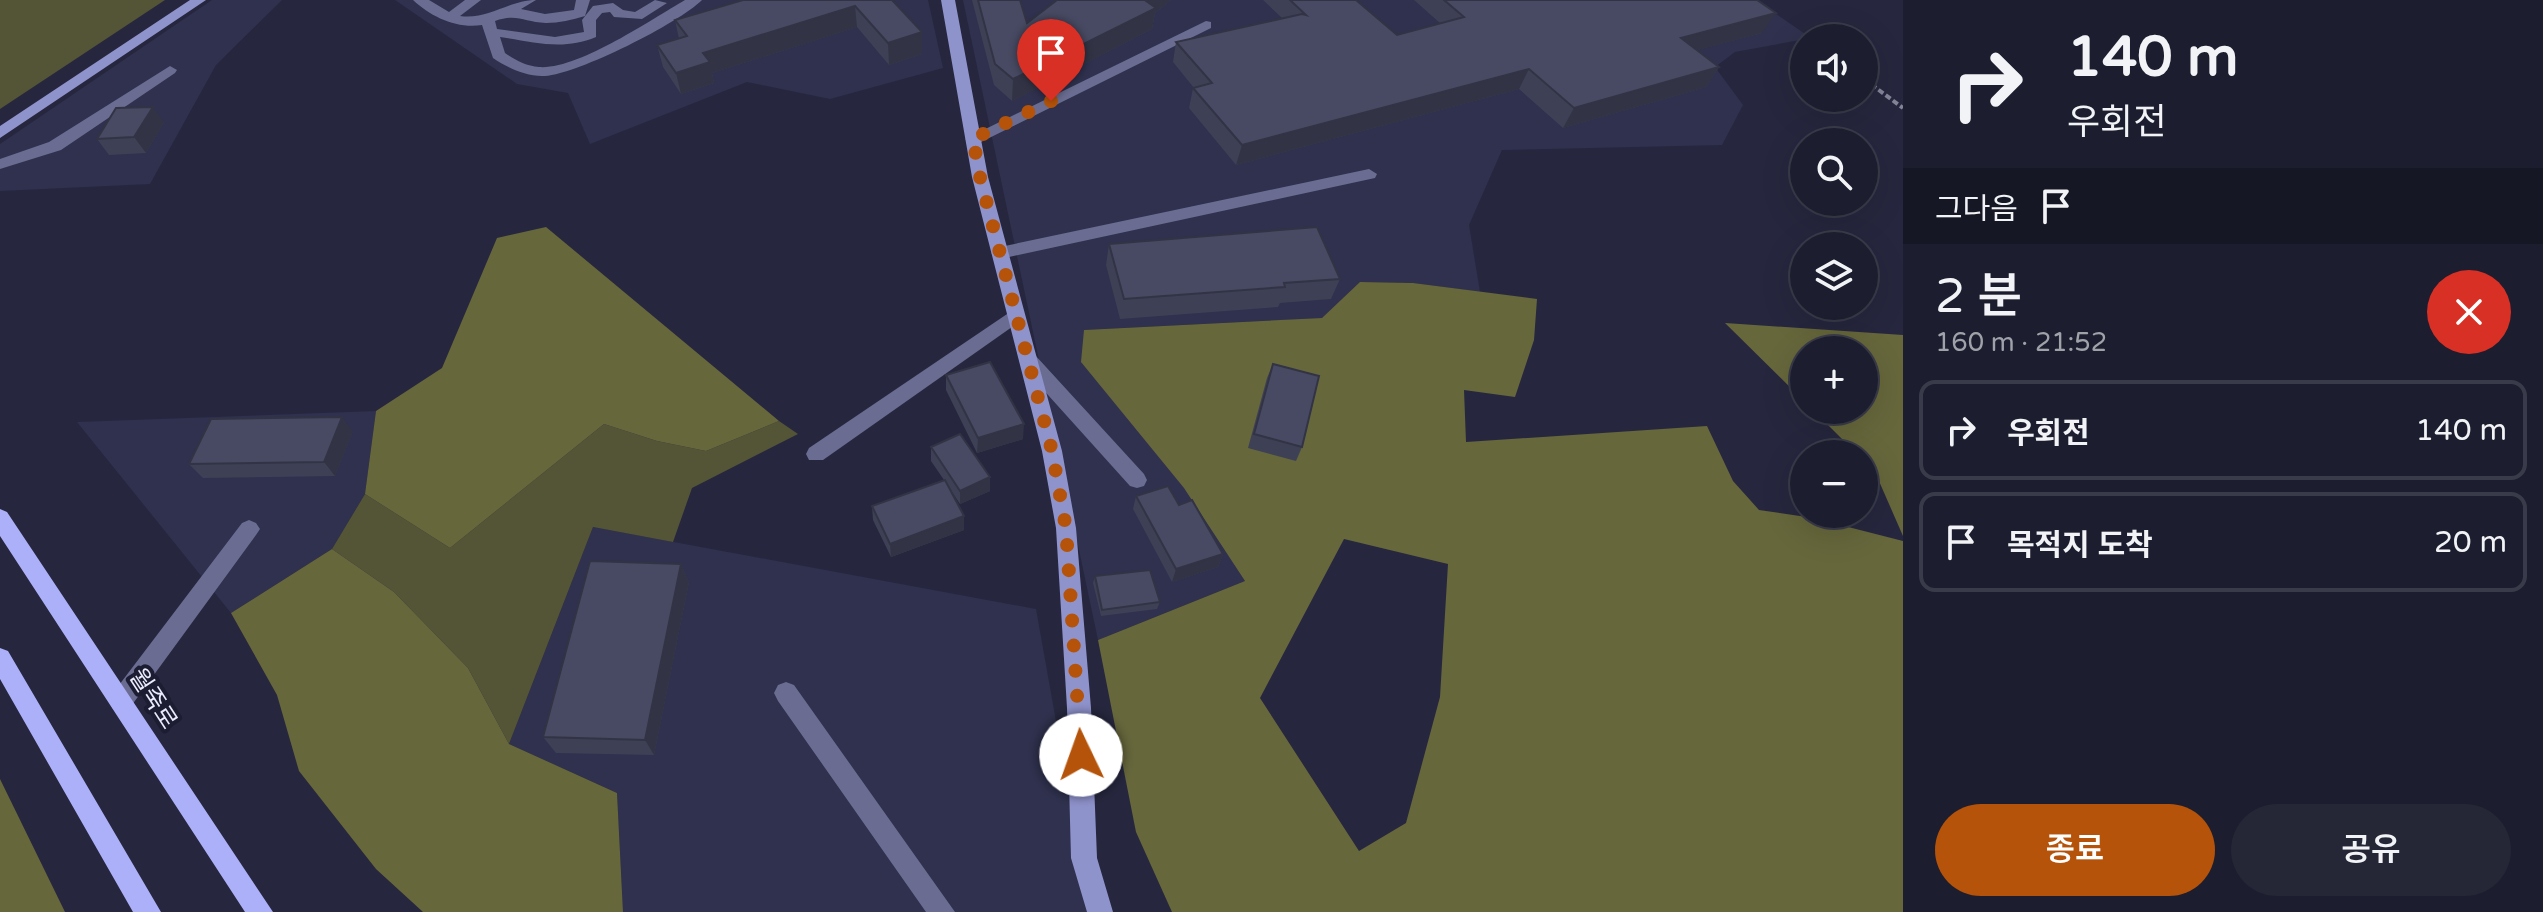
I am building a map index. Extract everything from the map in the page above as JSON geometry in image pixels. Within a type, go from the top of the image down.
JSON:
[{"type":"main road","name":"월죽로","points":[[0,518],[260,912]]},
{"type":"main road","points":[[0,658],[148,912]]},
{"type":"street","points":[[0,133],[199,0]]},
{"type":"street","points":[[420,0],[449,18],[554,44],[577,41],[591,34],[589,20],[598,9],[613,7],[619,14],[637,16],[665,5],[695,0]]},
{"type":"street","points":[[449,18],[474,0]]},
{"type":"street","points":[[490,26],[529,0]]},
{"type":"street","points":[[510,10],[537,21],[559,19],[580,13],[583,0]]},
{"type":"street","points":[[948,0],[973,139],[1052,451],[1066,528],[1079,708],[1084,858],[1100,912]]},
{"type":"street","points":[[490,26],[498,55],[521,69],[547,72],[575,65],[665,5]]},
{"type":"street","points":[[973,139],[1206,25]]},
{"type":"street","points":[[0,164],[55,146],[170,70]]},
{"type":"street","points":[[1000,253],[1369,174]]},
{"type":"street","points":[[816,454],[1016,315]]},
{"type":"street","points":[[1028,360],[1137,480]]},
{"type":"street","points":[[121,701],[249,529]]},
{"type":"street","points":[[786,693],[942,912]]},
{"type":"path","points":[[1878,89],[1903,108]]},
{"type":"shaded area","points":[[212,0],[282,0],[216,65],[150,184],[0,191],[0,144]]},
{"type":"shaded area","points":[[395,0],[928,0],[943,68],[830,99],[747,82],[590,144],[568,93],[517,84]]},
{"type":"shaded area","points":[[963,0],[1756,0],[1791,24],[1790,42],[1735,52],[1715,67],[1743,105],[1722,145],[1502,150],[1469,225],[1480,292],[1413,283],[1361,282],[1323,318],[1084,330],[1245,581],[1098,640]]},
{"type":"shaded area","points":[[546,227],[779,421],[706,451],[657,441],[604,424],[450,548],[365,494],[376,411],[442,368],[497,238]]},
{"type":"shaded area","points":[[1360,282],[1413,283],[1537,299],[1534,340],[1515,397],[1464,390],[1466,442],[1707,426],[1733,481],[1759,510],[1790,515],[1790,528],[1852,528],[1903,541],[1903,912],[1172,912],[1136,832],[1098,640],[1245,581],[1184,488],[1081,362],[1084,330],[1322,318]],"holes":[[[1344,539],[1448,564],[1440,697],[1406,823],[1359,851],[1260,698]]]},
{"type":"shaded area","points":[[1725,323],[1903,335],[1903,536],[1878,479],[1878,440],[1843,440],[1827,424],[1878,424],[1878,336],[1790,336],[1790,387]]},
{"type":"shaded area","points":[[376,411],[365,494],[332,549],[231,613],[77,422]]},
{"type":"shaded area","points":[[593,527],[1036,609],[1090,912],[623,912],[617,793],[509,744]]},
{"type":"shaded area","points":[[332,549],[394,592],[468,668],[509,744],[617,793],[623,912],[423,912],[376,869],[299,771],[277,695],[231,613]]},
{"type":"shaded area","points":[[0,779],[65,912],[0,912]]},
{"type":"green space","points":[[0,0],[165,0],[0,109]]},
{"type":"green space","points":[[779,421],[798,434],[692,488],[673,542],[593,527],[509,744],[468,668],[394,592],[332,549],[365,494],[450,548],[604,424],[657,441],[706,451]]},
{"type":"building","points":[[743,0],[892,0],[922,32],[888,43],[855,6],[703,53],[710,62],[676,73],[657,45],[687,36],[675,20]]},
{"type":"building","points":[[978,0],[1020,0],[1027,23],[1057,0],[1148,0],[1156,8],[1013,79],[995,64]]},
{"type":"building","points":[[1290,0],[1356,0],[1397,35],[1464,17],[1444,0],[1757,0],[1776,13],[1681,38],[1719,67],[1574,108],[1529,69],[1242,145],[1193,88],[1212,83],[1176,42],[1306,15]]},
{"type":"building","points":[[153,107],[134,137],[97,139],[116,108]]},
{"type":"building","points":[[1317,227],[1340,279],[1284,283],[1285,287],[1124,299],[1109,244]]},
{"type":"building","points":[[990,362],[1024,424],[978,438],[946,375]]},
{"type":"building","points":[[1273,364],[1319,376],[1302,447],[1254,434]]},
{"type":"building","points":[[342,417],[324,462],[189,464],[211,419]]},
{"type":"building","points":[[960,434],[990,477],[960,491],[931,447]]},
{"type":"building","points":[[945,480],[964,516],[890,544],[872,506]]},
{"type":"building","points":[[1168,486],[1179,505],[1192,500],[1223,554],[1176,569],[1136,496]]},
{"type":"building","points":[[590,561],[681,564],[645,740],[543,737]]},
{"type":"building","points":[[1150,570],[1160,602],[1102,610],[1095,576]]},
{"type":"route","points":[[1051,101],[973,139],[980,177],[1052,451],[1066,528],[1081,755]]}]
